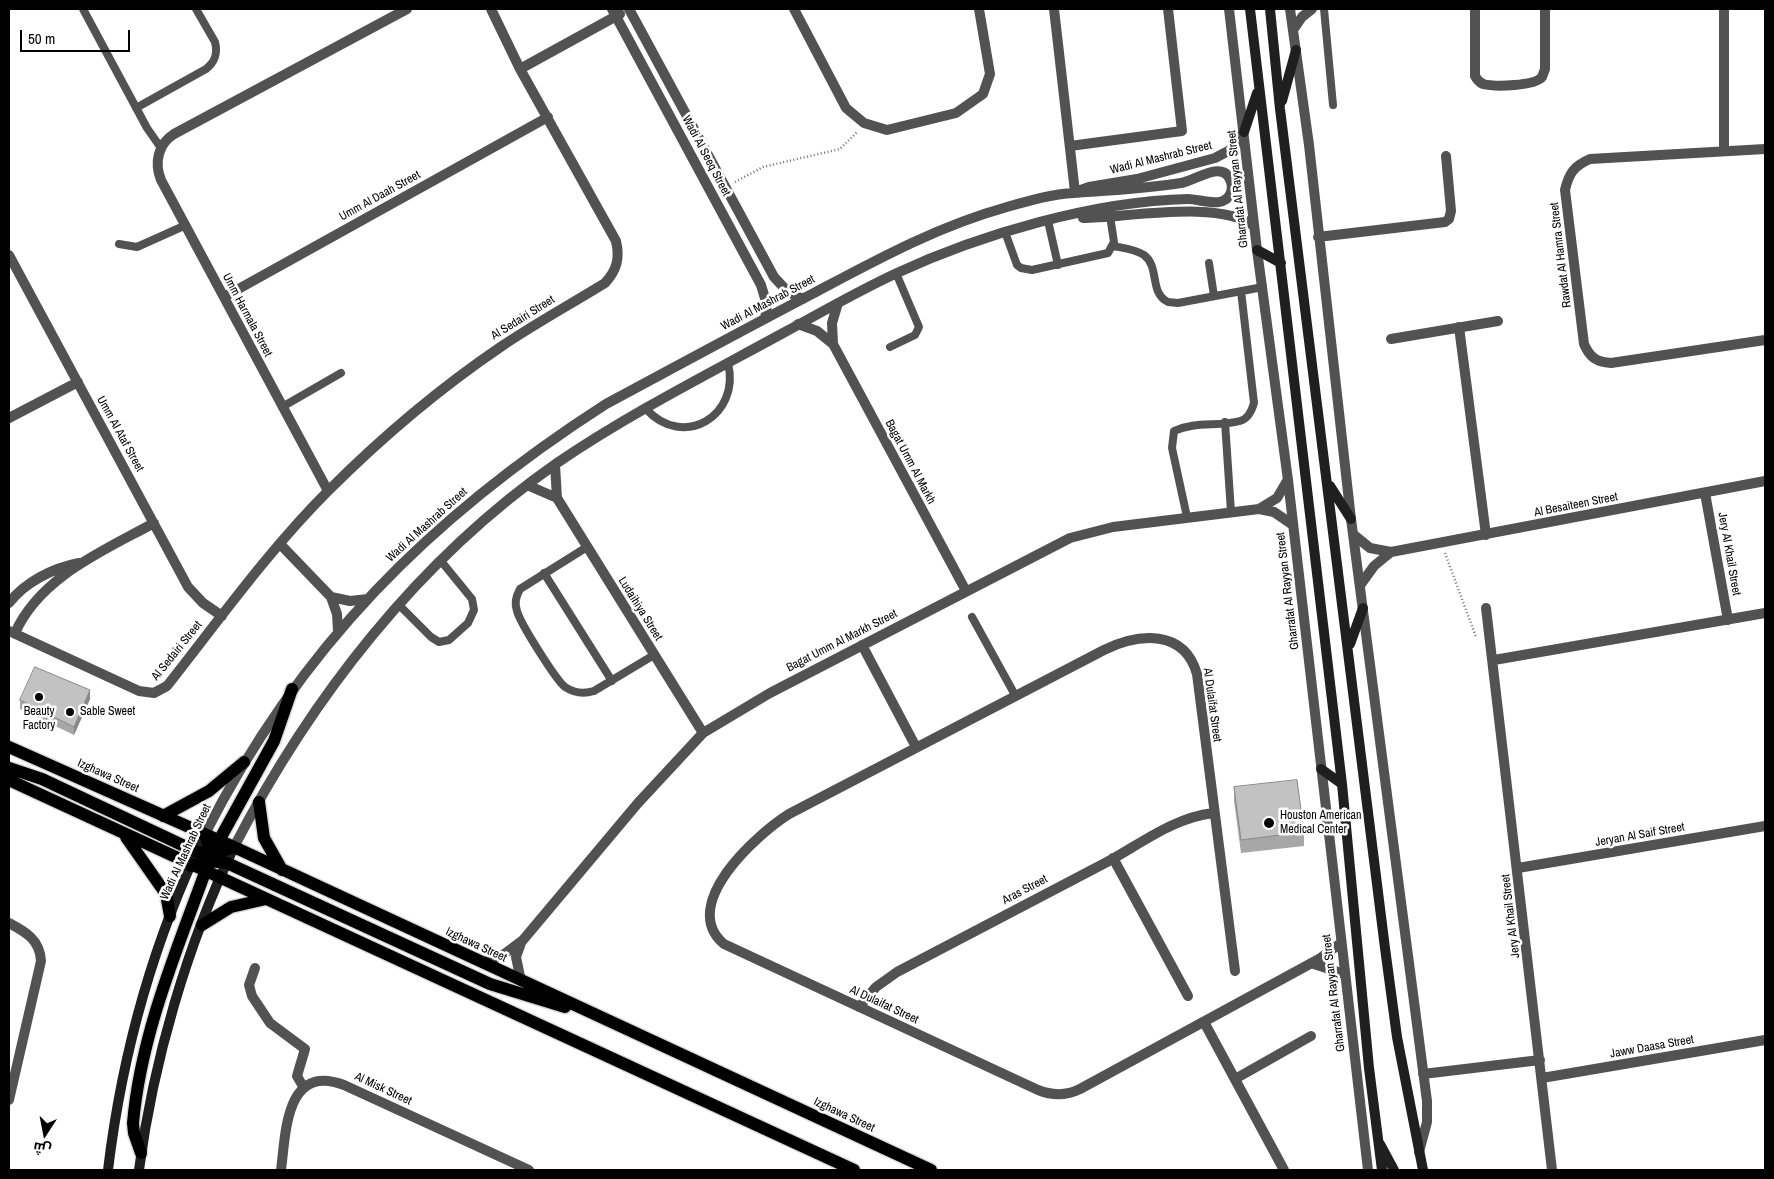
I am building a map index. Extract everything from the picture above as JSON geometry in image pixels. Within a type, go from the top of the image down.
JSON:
[{"type":"main road","points":[[1250,9],[1342,784],[1377,1139],[1382,1170]]},
{"type":"main road","points":[[1270,9],[1280,109],[1397,1037],[1423,1170]]},
{"type":"main road","points":[[1280,109],[1296,50]]},
{"type":"main road","points":[[1244,132],[1258,89]]},
{"type":"main road","points":[[1257,250],[1281,263]]},
{"type":"main road","points":[[1328,483],[1351,519]]},
{"type":"main road","points":[[1348,647],[1363,608]]},
{"type":"main road","points":[[141,1153],[133,1123],[148,1043],[166,977],[218,840],[274,741],[292,689]]},
{"type":"main road","name":"Izghawa Street","points":[[9,747],[206,834],[931,1170]]},
{"type":"main road","points":[[163,816],[209,791],[244,762]]},
{"type":"main road","points":[[9,768],[42,779],[211,859],[490,984],[539,1001],[589,1012]]},
{"type":"main road","points":[[1321,769],[1342,784]]},
{"type":"main road","points":[[9,780],[190,866],[211,859],[234,847]]},
{"type":"main road","points":[[259,802],[264,838],[282,870]]},
{"type":"main road","points":[[206,834],[211,859],[220,879],[854,1170]]},
{"type":"main road","points":[[125,835],[166,894],[170,916]]},
{"type":"main road","name":"Wadi Al Mashrab Street","points":[[108,1170],[134,1029],[170,916],[190,866]]},
{"type":"main road","points":[[139,1170],[141,1153],[170,1021],[202,925],[220,879]]},
{"type":"main road","points":[[202,925],[232,907],[266,900]]},
{"type":"main road","points":[[1377,1139],[1394,1170]]},
{"type":"street","points":[[161,148],[174,134],[406,9]]},
{"type":"street","name":"Al Sedairi Street","points":[[12,632],[139,691],[154,693],[167,686],[222,616],[328,491],[406,421],[466,372],[538,322],[605,283],[613,274],[619,252],[616,241],[520,69],[491,9]]},
{"type":"street","points":[[520,69],[614,12],[629,9]]},
{"type":"street","name":"Wadi Al Seeq Street","points":[[629,9],[778,283],[788,292],[803,299]]},
{"type":"street","points":[[794,9],[846,108],[864,123],[887,130],[956,113],[983,94],[990,74],[979,9]]},
{"type":"street","points":[[1054,9],[1075,192]]},
{"type":"street","points":[[1070,146],[1182,131],[1168,9]]},
{"type":"street","name":"Gharrafat Al Rayyan Street","points":[[1228,9],[1257,250],[1288,480],[1368,1170]]},
{"type":"street","points":[[1290,9],[1351,519],[1361,584],[1423,1074],[1427,1122],[1419,1152]]},
{"type":"street","points":[[1293,30],[1302,17],[1312,9]]},
{"type":"street","points":[[1475,9],[1475,76],[1479,82],[1487,84],[1532,84],[1542,78],[1545,69],[1545,9]]},
{"type":"street","points":[[1724,9],[1724,151]]},
{"type":"street","name":"Wadi Al Seeq Street","points":[[614,12],[761,285],[767,305],[766,319]]},
{"type":"street","name":"Umm Al Daah Street","points":[[224,297],[548,117]]},
{"type":"street","name":"Wadi Al Mashrab Street","points":[[206,834],[244,762],[292,689],[338,631],[368,599],[452,518],[527,457],[606,404],[914,241],[1011,206],[1075,192],[1089,187],[1136,179],[1215,158],[1232,149],[1244,132]]},
{"type":"street","name":"Umm Harmala Street","points":[[161,148],[157,164],[158,175],[328,491]]},
{"type":"street","name":"Rawdat Al Hamra Street","points":[[1765,149],[1590,159],[1577,164],[1568,176],[1566,190],[1584,344],[1589,355],[1594,359],[1599,362],[1611,363],[1765,340]]},
{"type":"street","points":[[1318,237],[1449,220],[1451,211],[1446,156]]},
{"type":"street","name":"Wadi Al Mashrab Street","points":[[234,847],[303,728],[399,605],[441,561],[527,485],[555,465],[602,434],[798,324],[896,273],[952,250],[1006,232],[1098,210],[1180,200],[1218,203],[1228,197],[1232,187],[1224,173],[1213,171],[1185,183],[1102,192],[1075,192]]},
{"type":"street","name":"Wadi Al Mashrab Street","points":[[1064,217],[1158,212],[1228,214],[1247,220],[1254,226]]},
{"type":"street","name":"Umm Al Ataf Street","points":[[9,255],[188,587],[203,603],[222,616]]},
{"type":"street","name":"Bagat Umm Al Markh","points":[[833,344],[832,323],[838,303]]},
{"type":"street","points":[[1391,339],[1498,321]]},
{"type":"street","name":"Bagat Umm Al Markh","points":[[798,324],[817,331],[833,344],[966,591]]},
{"type":"street","points":[[1459,327],[1486,535]]},
{"type":"street","points":[[9,418],[78,382]]},
{"type":"street","name":"Ludaihiya Street","points":[[555,465],[557,498],[703,733]]},
{"type":"street","name":"Bagat Umm Al Markh Street","points":[[1259,509],[1277,498],[1288,480]]},
{"type":"street","name":"Al Besaiteen Street","points":[[1354,535],[1370,548],[1391,552],[1442,544],[1765,481]]},
{"type":"street","points":[[527,485],[557,498]]},
{"type":"street","name":"Jery Al Khail Street","points":[[1705,493],[1728,620]]},
{"type":"street","name":"Bagat Umm Al Markh Street","points":[[483,963],[503,955],[523,940],[638,803],[703,733],[770,693],[1070,538],[1113,527],[1259,509],[1274,512],[1293,525]]},
{"type":"street","points":[[9,603],[20,591],[39,578],[80,563],[154,523]]},
{"type":"street","points":[[281,545],[331,597],[337,614],[338,631]]},
{"type":"street","points":[[1361,584],[1374,566],[1391,552]]},
{"type":"street","points":[[12,632],[35,600],[80,563]]},
{"type":"street","points":[[331,597],[350,601],[368,599]]},
{"type":"street","name":"Jery Al Khail Street","points":[[1486,608],[1494,660],[1552,1170]]},
{"type":"street","points":[[1494,660],[1765,613]]},
{"type":"street","name":"Al Dulaifat Street","points":[[1235,971],[1193,662],[1186,651],[1176,643],[1148,638],[1116,644],[916,747],[776,823],[726,873],[719,884],[709,909],[711,930],[724,944],[1038,1090],[1055,1095],[1064,1095],[1080,1089],[1311,963],[1341,943]]},
{"type":"street","points":[[862,645],[916,747]]},
{"type":"street","name":"Aras Street","points":[[859,1007],[876,988],[898,972],[1113,858],[1180,820],[1213,813]]},
{"type":"street","name":"Jeryan Al Saif Street","points":[[1518,868],[1765,826]]},
{"type":"street","points":[[1113,858],[1188,996]]},
{"type":"street","points":[[9,923],[30,936],[38,947],[41,961],[9,1100]]},
{"type":"street","name":"Bagat Umm Al Markh Street","points":[[521,981],[516,957],[523,940]]},
{"type":"street","points":[[1311,963],[1344,974]]},
{"type":"street","points":[[255,968],[249,985],[252,996],[270,1023],[305,1049],[297,1076],[304,1088],[298,1094],[290,1109],[282,1170]]},
{"type":"street","points":[[1204,1022],[1284,1170]]},
{"type":"street","points":[[1235,1079],[1311,1036]]},
{"type":"street","name":"Jaww Daasa Street","points":[[1542,1078],[1765,1040]]},
{"type":"street","points":[[1423,1074],[1540,1060]]},
{"type":"street","name":"Al Misk Street","points":[[304,1088],[320,1081],[336,1082],[529,1170]]},
{"type":"lane","points":[[83,9],[136,108],[161,148]]},
{"type":"lane","points":[[136,108],[206,69],[214,60],[215,42],[196,9]]},
{"type":"lane","points":[[1324,9],[1333,105]]},
{"type":"lane","points":[[1110,216],[1114,246]]},
{"type":"lane","points":[[1048,221],[1058,265]]},
{"type":"lane","points":[[119,244],[137,247],[186,225]]},
{"type":"lane","points":[[1006,232],[1014,260],[1021,268],[1032,270],[1103,256],[1114,246]]},
{"type":"lane","points":[[1114,246],[1145,256],[1153,270],[1158,292],[1164,300],[1173,303],[1263,287]]},
{"type":"lane","points":[[1209,263],[1214,296]]},
{"type":"lane","points":[[890,347],[915,335],[919,327],[896,273]]},
{"type":"lane","points":[[1187,517],[1172,448],[1174,431],[1185,426],[1240,421],[1246,418],[1254,403],[1240,291]]},
{"type":"lane","points":[[646,409],[653,417],[668,425],[686,428],[703,423],[717,413],[727,398],[730,382],[728,363]]},
{"type":"lane","points":[[282,407],[342,373]]},
{"type":"lane","points":[[1225,422],[1231,512]]},
{"type":"lane","points":[[588,547],[524,585],[515,600],[517,612],[540,650],[560,682],[572,691],[587,693],[612,682],[654,655]]},
{"type":"lane","points":[[399,605],[438,642],[449,640],[468,623],[474,610],[472,600],[441,561]]},
{"type":"lane","points":[[544,573],[612,682]]},
{"type":"lane","points":[[972,616],[1015,695]]},
{"type":"path","points":[[725,187],[763,167],[840,149],[854,137],[864,123]]},
{"type":"path","points":[[1442,544],[1450,571],[1478,643]]},
{"type":"building","points":[[35,667],[90,690],[74,727],[20,700]]},
{"type":"building","name":"Houston American Medical Center","points":[[1297,780],[1304,832],[1241,840],[1234,787]]},
{"type":"place","name":"Beauty Factory","points":[[39,697]]},
{"type":"place","name":"Sable Sweet","points":[[70,712]]},
{"type":"place","name":"Houston American Medical Center","points":[[1269,823]]}]
